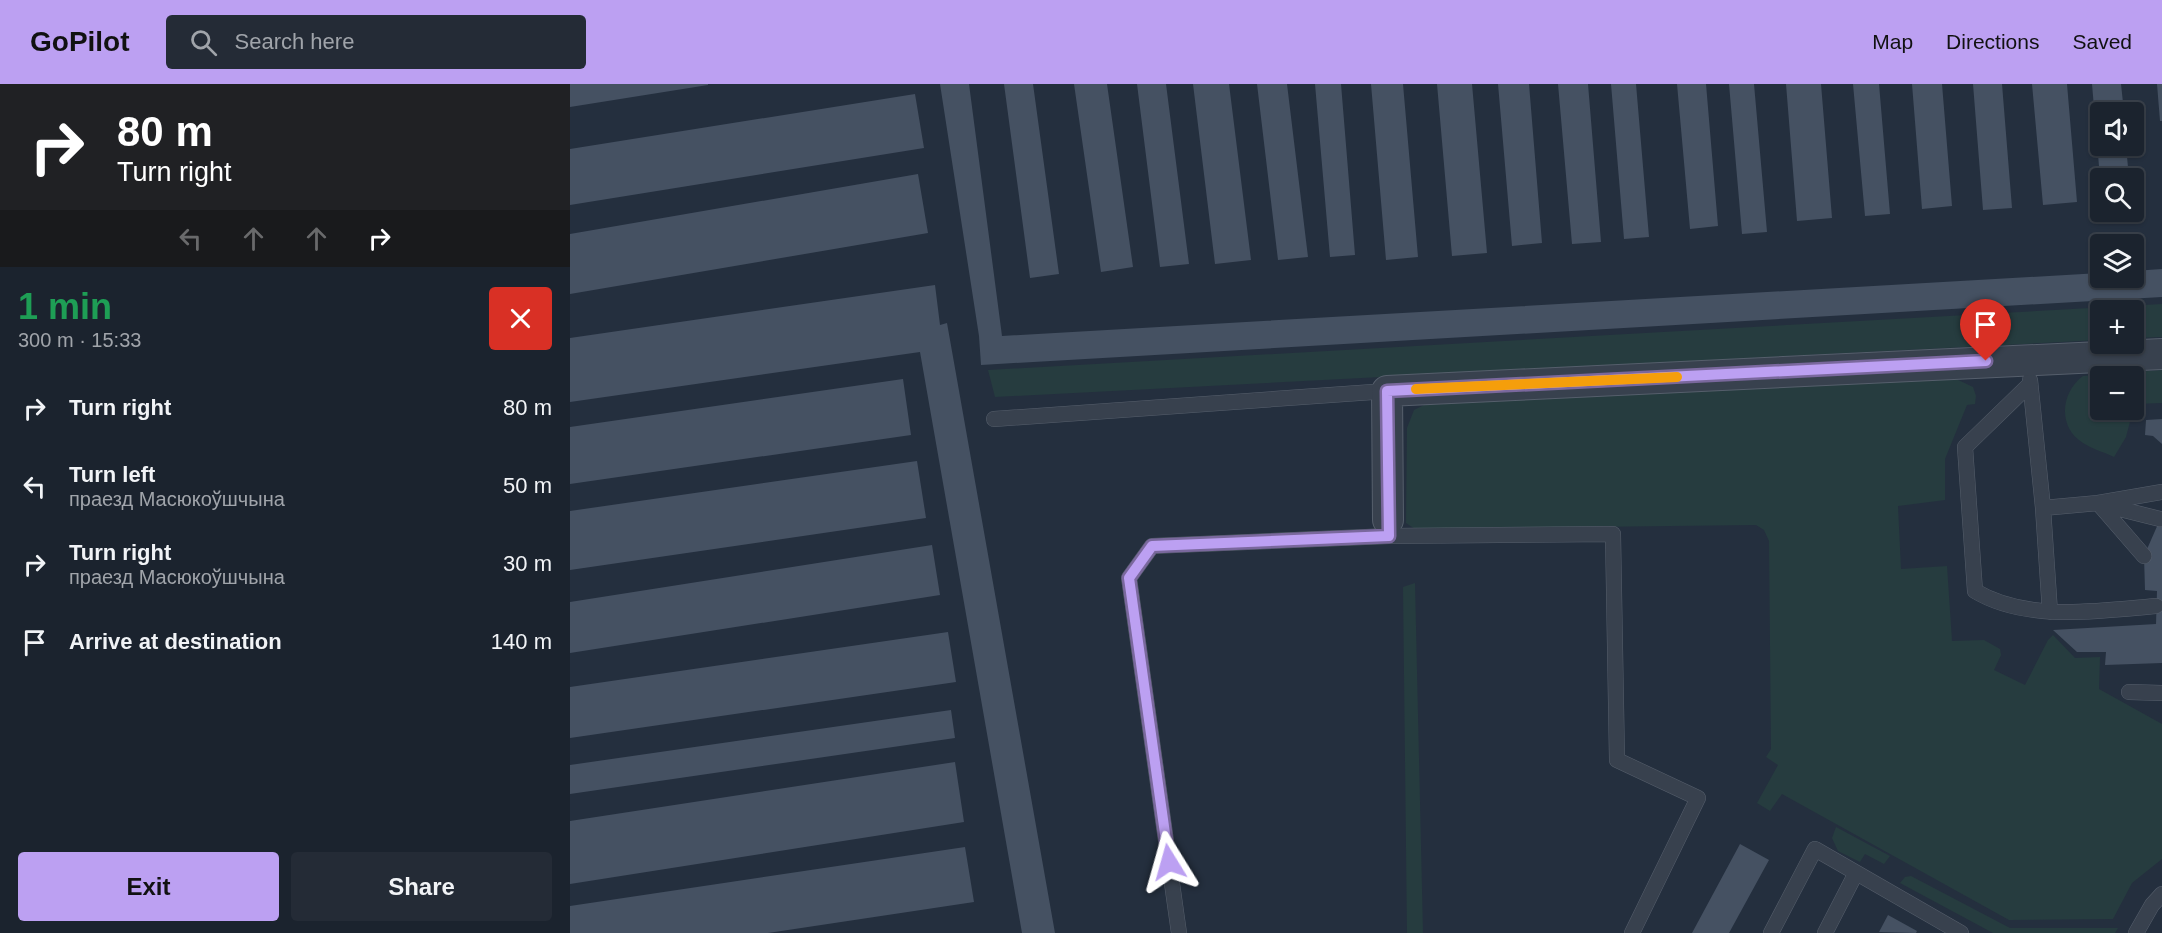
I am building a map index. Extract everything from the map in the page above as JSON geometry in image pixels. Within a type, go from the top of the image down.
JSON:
[{"type":"street","points":[[1388,528],[1387,391],[2031,372],[2162,354]]},
{"type":"lane","points":[[2031,372],[2050,612]]},
{"type":"lane","points":[[2031,372],[1965,447],[1971,564],[1975,591],[1992,601],[2050,612],[2156,606]]},
{"type":"lane","points":[[994,419],[1387,391]]},
{"type":"lane","points":[[2043,508],[2098,503],[2162,492]]},
{"type":"lane","points":[[2098,503],[2160,519]]},
{"type":"lane","points":[[2098,503],[2144,556]]},
{"type":"lane","points":[[1179,933],[1129,578],[1152,546],[1388,528],[1613,534],[1617,760],[1698,798],[1632,933]]},
{"type":"lane","points":[[2129,692],[2162,693]]},
{"type":"lane","points":[[1771,933],[1815,849],[1961,933]]},
{"type":"lane","points":[[1825,933],[1856,873]]},
{"type":"lane","points":[[2136,933],[2152,905],[2162,894]]},
{"type":"green space","points":[[2162,304],[2162,337],[2144,338],[2144,305]]},
{"type":"green space","points":[[2090,308],[2090,341],[995,397],[988,370]]},
{"type":"green space","points":[[2162,370],[2162,403],[2144,404],[2144,371]]},
{"type":"green space","points":[[2090,375],[2090,420],[2130,420],[2126,437],[2114,457],[2083,443],[2069,428],[2065,410],[2066,400],[2070,391],[2083,376]]},
{"type":"green space","points":[[1954,378],[1973,387],[1976,396],[1975,404],[1967,405],[1945,459],[1945,500],[1898,506],[1901,569],[1947,566],[1952,641],[1984,640],[2000,649],[2001,655],[1994,670],[2025,685],[2048,640],[2053,635],[2075,658],[2100,657],[2099,689],[2162,724],[2162,859],[2132,883],[2113,919],[2009,920],[1782,794],[1770,811],[1757,803],[1778,765],[1766,757],[1771,749],[1769,541],[1764,530],[1756,525],[1415,529],[1406,523],[1407,428],[1414,410],[1424,405]]},
{"type":"green space","points":[[1415,583],[1423,933],[1407,933],[1403,587]]},
{"type":"green space","points":[[1836,827],[1890,856],[1884,864],[1865,854],[1860,862],[1838,851],[1832,838]]},
{"type":"green space","points":[[1911,876],[2010,928],[2118,928],[2115,933],[1993,933],[1900,883],[1905,877]]},
{"type":"building","points":[[570,84],[708,84],[708,85],[570,107]]},
{"type":"building","points":[[940,84],[969,84],[1002,336],[2090,274],[2090,288],[2144,288],[2144,270],[2162,269],[2162,297],[981,365],[979,336]]},
{"type":"building","points":[[1004,84],[1033,84],[1059,274],[1030,278]]},
{"type":"building","points":[[1074,84],[1107,84],[1133,267],[1101,272]]},
{"type":"building","points":[[1137,84],[1166,84],[1189,264],[1160,267]]},
{"type":"building","points":[[1193,84],[1229,84],[1251,260],[1215,264]]},
{"type":"building","points":[[1257,84],[1287,84],[1308,257],[1278,260]]},
{"type":"building","points":[[1315,84],[1341,84],[1355,255],[1330,257]]},
{"type":"building","points":[[1371,84],[1403,84],[1418,257],[1386,260]]},
{"type":"building","points":[[1437,84],[1472,84],[1487,253],[1452,256]]},
{"type":"building","points":[[1498,84],[1529,84],[1542,243],[1512,246]]},
{"type":"building","points":[[1558,84],[1588,84],[1601,242],[1572,244]]},
{"type":"building","points":[[1611,84],[1636,84],[1649,237],[1624,239]]},
{"type":"building","points":[[1677,84],[1706,84],[1718,226],[1690,229]]},
{"type":"building","points":[[1729,84],[1754,84],[1767,232],[1742,234]]},
{"type":"building","points":[[1786,84],[1821,84],[1832,218],[1797,221]]},
{"type":"building","points":[[1853,84],[1879,84],[1890,214],[1865,216]]},
{"type":"building","points":[[1912,84],[1942,84],[1952,206],[1922,209]]},
{"type":"building","points":[[1973,84],[2002,84],[2012,208],[1983,210]]},
{"type":"building","points":[[2032,84],[2067,84],[2077,202],[2043,205]]},
{"type":"building","points":[[2092,84],[2121,84],[2123,102],[2094,102]]},
{"type":"building","points":[[2157,84],[2162,84],[2162,121],[2160,121]]},
{"type":"building","points":[[915,94],[924,148],[570,205],[570,149]]},
{"type":"building","points":[[2098,156],[2127,156],[2128,168],[2099,168]]},
{"type":"building","points":[[918,174],[928,233],[570,294],[570,234]]},
{"type":"building","points":[[935,285],[940,325],[947,323],[1055,933],[1022,933],[920,352],[570,402],[570,338]]},
{"type":"building","points":[[903,379],[911,435],[570,484],[570,427]]},
{"type":"building","points":[[2162,419],[2162,444],[2153,436],[2145,435],[2146,420]]},
{"type":"building","points":[[917,461],[926,518],[570,570],[570,511]]},
{"type":"building","points":[[2162,515],[2162,663],[2105,665],[2106,652],[2077,652],[2053,630],[2156,624],[2157,591],[2145,590],[2144,556]]},
{"type":"building","points":[[932,545],[940,595],[570,653],[570,602]]},
{"type":"building","points":[[948,632],[956,682],[570,738],[570,687]]},
{"type":"building","points":[[951,710],[955,738],[570,794],[570,765]]},
{"type":"building","points":[[955,762],[964,822],[570,884],[570,821]]},
{"type":"building","points":[[1740,844],[1769,860],[1729,933],[1692,933]]},
{"type":"building","points":[[965,847],[974,902],[768,933],[570,933],[570,906]]},
{"type":"building","points":[[1888,915],[1917,931],[1916,933],[1879,932]]},
{"type":"slow traffic","points":[[1416,389],[1677,377]]},
{"type":"route","points":[[1169,862],[1129,578],[1152,546],[1389,536],[1387,391],[1986,361]]}]
